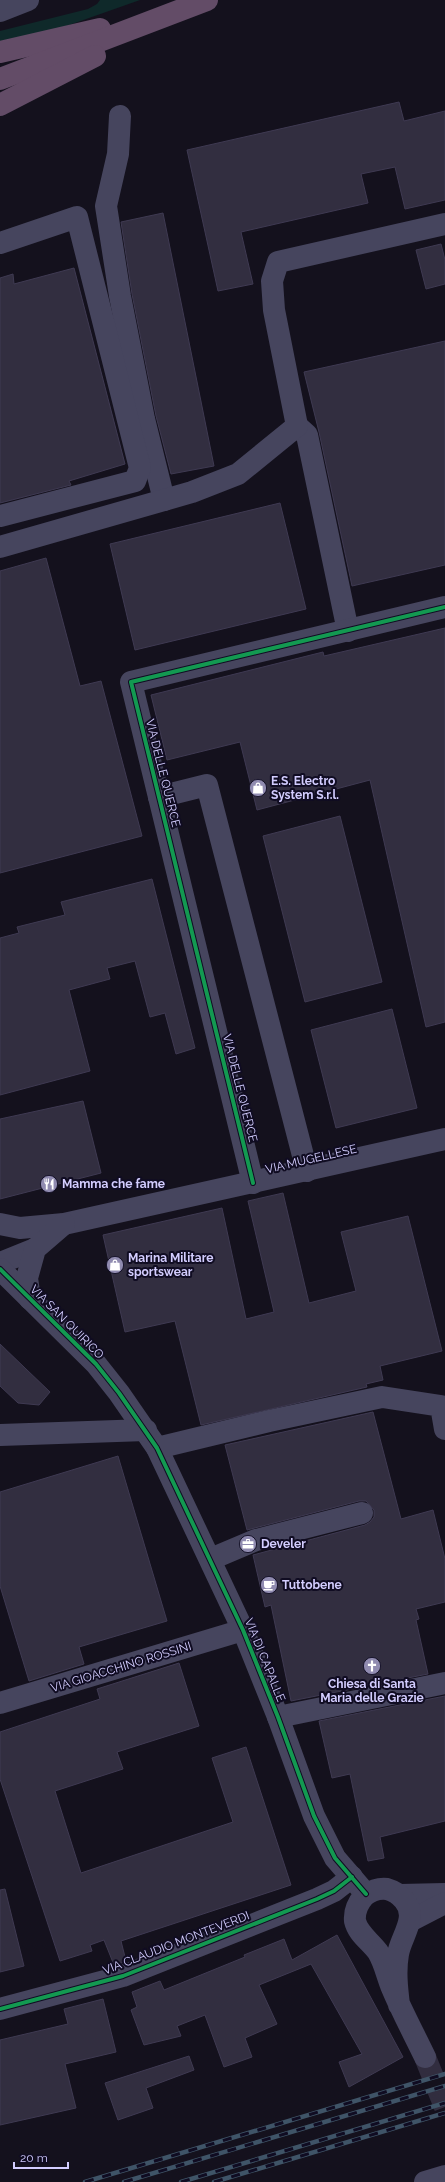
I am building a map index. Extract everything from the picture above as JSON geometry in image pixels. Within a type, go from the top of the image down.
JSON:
[{"type":"highway","points":[[0,79],[208,0]]},
{"type":"highway","points":[[0,52],[177,11]]},
{"type":"highway","points":[[0,105],[177,11]]},
{"type":"street","points":[[0,11],[28,0]]},
{"type":"street","points":[[120,116],[118,154],[106,206],[123,311],[144,419],[164,500]]},
{"type":"street","points":[[0,243],[77,217],[140,468],[135,481],[0,516]]},
{"type":"street","points":[[348,631],[307,435],[297,426],[274,310],[272,281],[278,262],[445,224]]},
{"type":"street","points":[[0,547],[164,500],[238,474],[297,426]]},
{"type":"street","name":"VIA DELLE QUERCE","points":[[253,1183],[131,682],[445,607]]},
{"type":"street","name":"VIA DELLE QUERCE","points":[[158,797],[207,785],[307,1171]]},
{"type":"street","name":"VIA MUGELLESE","points":[[0,1247],[10,1226],[64,1224],[445,1139]]},
{"type":"street","name":"VIA MUGELLESE","points":[[0,1263],[35,1249],[64,1224]]},
{"type":"street","points":[[30,1299],[26,1278],[35,1249]]},
{"type":"street","name":"VIA SAN QUIRICO","points":[[0,1269],[96,1364],[146,1430]]},
{"type":"street","points":[[157,1448],[269,1421],[382,1397],[441,1406],[445,1429]]},
{"type":"street","points":[[0,1435],[146,1430]]},
{"type":"street","name":"VIA DI CAPALLE","points":[[146,1430],[157,1448],[243,1630],[278,1717],[314,1816],[335,1858],[366,1894]]},
{"type":"street","points":[[211,1560],[256,1540],[362,1513]]},
{"type":"street","name":"VIA GIOACCHINO ROSSINI","points":[[0,1703],[243,1630]]},
{"type":"street","points":[[278,1717],[445,1683]]},
{"type":"street","name":"VIA CLAUDIO MONTEVERDI","points":[[0,2008],[123,1976],[318,1899],[334,1891],[352,1877]]},
{"type":"street","points":[[425,2057],[399,2005],[386,1967],[368,1940],[358,1929],[355,1920],[359,1902],[366,1894],[374,1890],[384,1889],[400,1894],[445,1894]]},
{"type":"street","points":[[399,2005],[396,1985],[397,1964],[407,1928],[408,1907],[400,1894]]},
{"type":"street","points":[[368,1940],[374,1943],[390,1944],[407,1928],[445,1903]]},
{"type":"street","points":[[425,2182],[445,2176]]},
{"type":"green space","points":[[100,0],[140,0],[55,30],[0,45],[0,31],[88,9],[97,4]]},
{"type":"building","points":[[399,102],[404,121],[445,111],[445,200],[405,209],[395,167],[361,174],[368,203],[241,232],[253,284],[218,291],[187,150]]},
{"type":"building","points":[[163,213],[214,466],[171,474],[156,416],[132,294],[121,222]]},
{"type":"building","points":[[441,244],[445,260],[445,284],[426,289],[416,250]]},
{"type":"building","points":[[74,268],[125,464],[69,481],[71,485],[0,503],[0,278],[13,274],[14,284]]},
{"type":"building","points":[[445,341],[445,565],[352,586],[319,432],[304,372]]},
{"type":"building","points":[[280,503],[306,609],[135,650],[110,544]]},
{"type":"building","points":[[46,558],[80,686],[101,681],[142,836],[0,873],[0,571]]},
{"type":"building","points":[[445,628],[445,1022],[426,1027],[370,780],[257,810],[240,742],[167,760],[151,695],[323,652],[324,656]]},
{"type":"building","points":[[340,816],[382,982],[305,1002],[263,836]]},
{"type":"building","points":[[152,879],[195,1048],[176,1054],[165,1013],[150,1017],[135,961],[107,968],[110,979],[69,990],[90,1071],[0,1095],[0,938],[19,933],[17,927],[65,915],[61,902]]},
{"type":"building","points":[[392,1009],[417,1108],[336,1128],[311,1030]]},
{"type":"building","points":[[83,1101],[101,1173],[0,1199],[0,1119]]},
{"type":"building","points":[[283,1193],[309,1303],[356,1291],[341,1232],[408,1216],[442,1351],[380,1366],[383,1380],[366,1384],[367,1387],[201,1425],[175,1321],[125,1332],[103,1235],[222,1208],[246,1319],[274,1312],[248,1201]]},
{"type":"building","points":[[0,1344],[50,1392],[39,1405],[18,1403],[0,1386]]},
{"type":"building","points":[[373,1412],[401,1519],[433,1510],[445,1559],[445,1602],[416,1609],[419,1619],[416,1620],[428,1674],[291,1701],[271,1605],[265,1607],[253,1555],[365,1525],[374,1517],[374,1510],[366,1501],[359,1501],[247,1530],[225,1445]]},
{"type":"building","points":[[118,1456],[167,1621],[79,1647],[84,1664],[29,1681],[0,1586],[0,1492]]},
{"type":"building","points":[[179,1663],[199,1726],[117,1752],[123,1769],[55,1791],[81,1873],[233,1822],[212,1758],[246,1747],[291,1885],[121,1941],[125,1962],[114,1965],[104,1940],[90,1945],[92,1951],[60,1961],[0,1779],[0,1732],[100,1699],[97,1689]]},
{"type":"building","points":[[445,1696],[445,1821],[380,1837],[384,1858],[368,1861],[350,1774],[332,1778],[319,1721]]},
{"type":"building","points":[[5,1889],[24,1966],[0,1972],[0,1890]]},
{"type":"building","points":[[337,1935],[403,2057],[349,2087],[339,2062],[362,2054],[311,1964],[259,1985],[277,2024],[245,2038],[252,2057],[224,2067],[205,2015],[177,2026],[181,2036],[144,2045],[131,2010],[137,2007],[132,1992],[160,1981],[164,1990],[245,1957],[244,1955],[284,1939],[292,1960]]},
{"type":"building","points":[[103,1999],[116,2052],[65,2064],[76,2108],[0,2125],[0,2040],[68,2024],[64,2009]]},
{"type":"building","points":[[189,2056],[194,2070],[146,2088],[153,2108],[118,2120],[105,2083]]},
{"type":"tunnel","points":[[425,2057],[445,2107]]},
{"type":"railway","points":[[85,2182],[445,2074]]},
{"type":"railway","points":[[124,2182],[445,2086]]},
{"type":"railway","points":[[181,2182],[445,2103]]},
{"type":"railway","points":[[214,2182],[445,2113]]},
{"type":"cycle path","points":[[253,1183],[131,682],[445,607]]},
{"type":"cycle path","points":[[0,1269],[96,1364],[119,1393],[157,1448],[243,1630],[278,1717],[314,1816],[335,1858],[366,1894]]},
{"type":"cycle path","points":[[0,2009],[123,1976],[317,1899],[334,1891],[352,1877]]},
{"type":"place","name":"E.S. Electro System S.r.l.","points":[[258,788]]},
{"type":"place","name":"Mamma che fame","points":[[49,1184]]},
{"type":"place","name":"Marina Militare sportswear","points":[[115,1265]]},
{"type":"place","name":"Develer","points":[[248,1544]]},
{"type":"place","name":"Tuttobene","points":[[269,1585]]},
{"type":"place","name":"Chiesa di Santa Maria delle Grazie","points":[[372,1666]]}]
